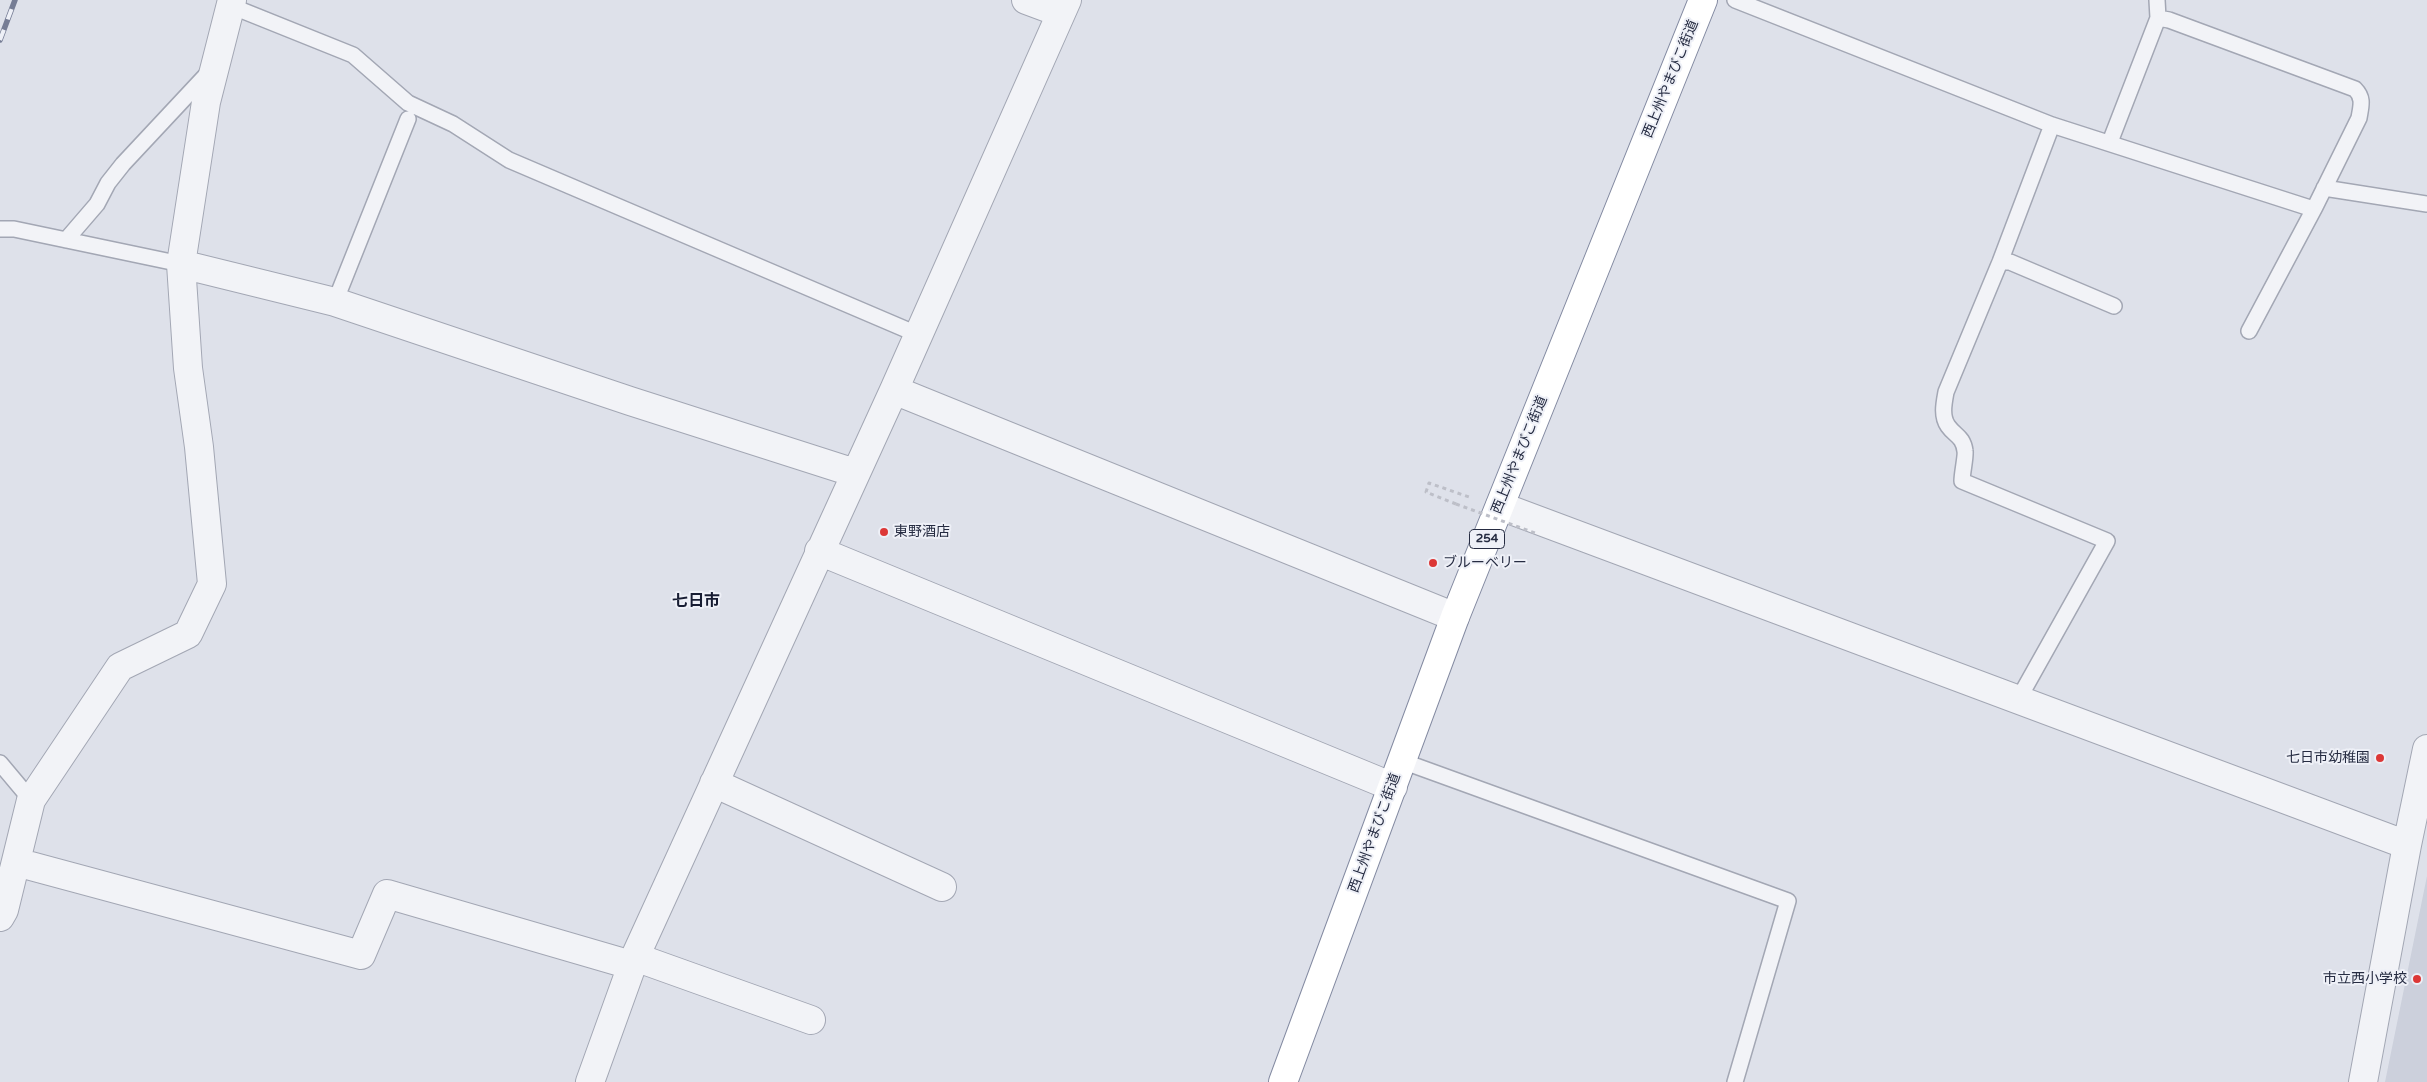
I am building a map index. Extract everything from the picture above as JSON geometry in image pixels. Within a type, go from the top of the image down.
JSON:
[{"type":"highway","name":"西上州やまびこ街道","points":[[1283,1082],[1455,617],[1703,0]]},
{"type":"street","points":[[590,1082],[633,961],[894,390],[1064,6],[1026,0]]},
{"type":"street","points":[[0,917],[4,910],[31,800],[120,667],[188,634],[212,584],[200,447],[188,368],[181,264],[206,102],[231,3]]},
{"type":"street","points":[[181,264],[335,302],[621,398],[855,473]]},
{"type":"street","points":[[894,390],[1455,617]]},
{"type":"street","points":[[1500,506],[2407,846]]},
{"type":"street","points":[[819,551],[1392,787]]},
{"type":"street","points":[[2363,1082],[2427,749]]},
{"type":"street","points":[[714,783],[942,887]]},
{"type":"street","points":[[16,862],[361,955],[387,894],[633,961],[811,1020]]},
{"type":"lane","points":[[1735,0],[2052,125],[2110,142],[2310,208],[2316,207]]},
{"type":"lane","points":[[2110,142],[2158,18],[2157,0]]},
{"type":"lane","points":[[231,3],[353,55],[408,103],[453,124],[509,160],[918,335]]},
{"type":"lane","points":[[2158,18],[2169,20],[2346,86],[2360,94],[2362,104],[2359,118],[2316,207],[2249,331]]},
{"type":"lane","points":[[66,240],[96,204],[108,183],[123,164],[216,65]]},
{"type":"lane","points":[[335,302],[408,119]]},
{"type":"lane","points":[[2018,700],[2106,541],[1962,481],[1962,467],[1966,452],[1960,435],[1948,426],[1942,409],[1946,392],[2000,262],[2052,125]]},
{"type":"lane","points":[[2324,188],[2427,204]]},
{"type":"lane","points":[[0,229],[14,229],[181,264]]},
{"type":"lane","points":[[2000,262],[2010,262],[2114,306]]},
{"type":"lane","points":[[1402,761],[1788,901],[1735,1082]]},
{"type":"lane","points":[[0,763],[31,800]]},
{"type":"path","points":[[1471,498],[1429,483],[1426,492],[1535,533]]},
{"type":"shaded area","name":"市立西小学校","points":[[2427,876],[2427,1082],[2385,1082]]},
{"type":"railway","points":[[0,40],[15,0]]},
{"type":"place","name":"東野酒店","points":[[884,532]]},
{"type":"place","name":"ブルーベリー","points":[[1433,563]]},
{"type":"place","name":"七日市幼稚園","points":[[2380,758]]},
{"type":"place","name":"市立西小学校","points":[[2417,979]]},
{"type":"district","name":"七日市","points":[[696,602]]}]
